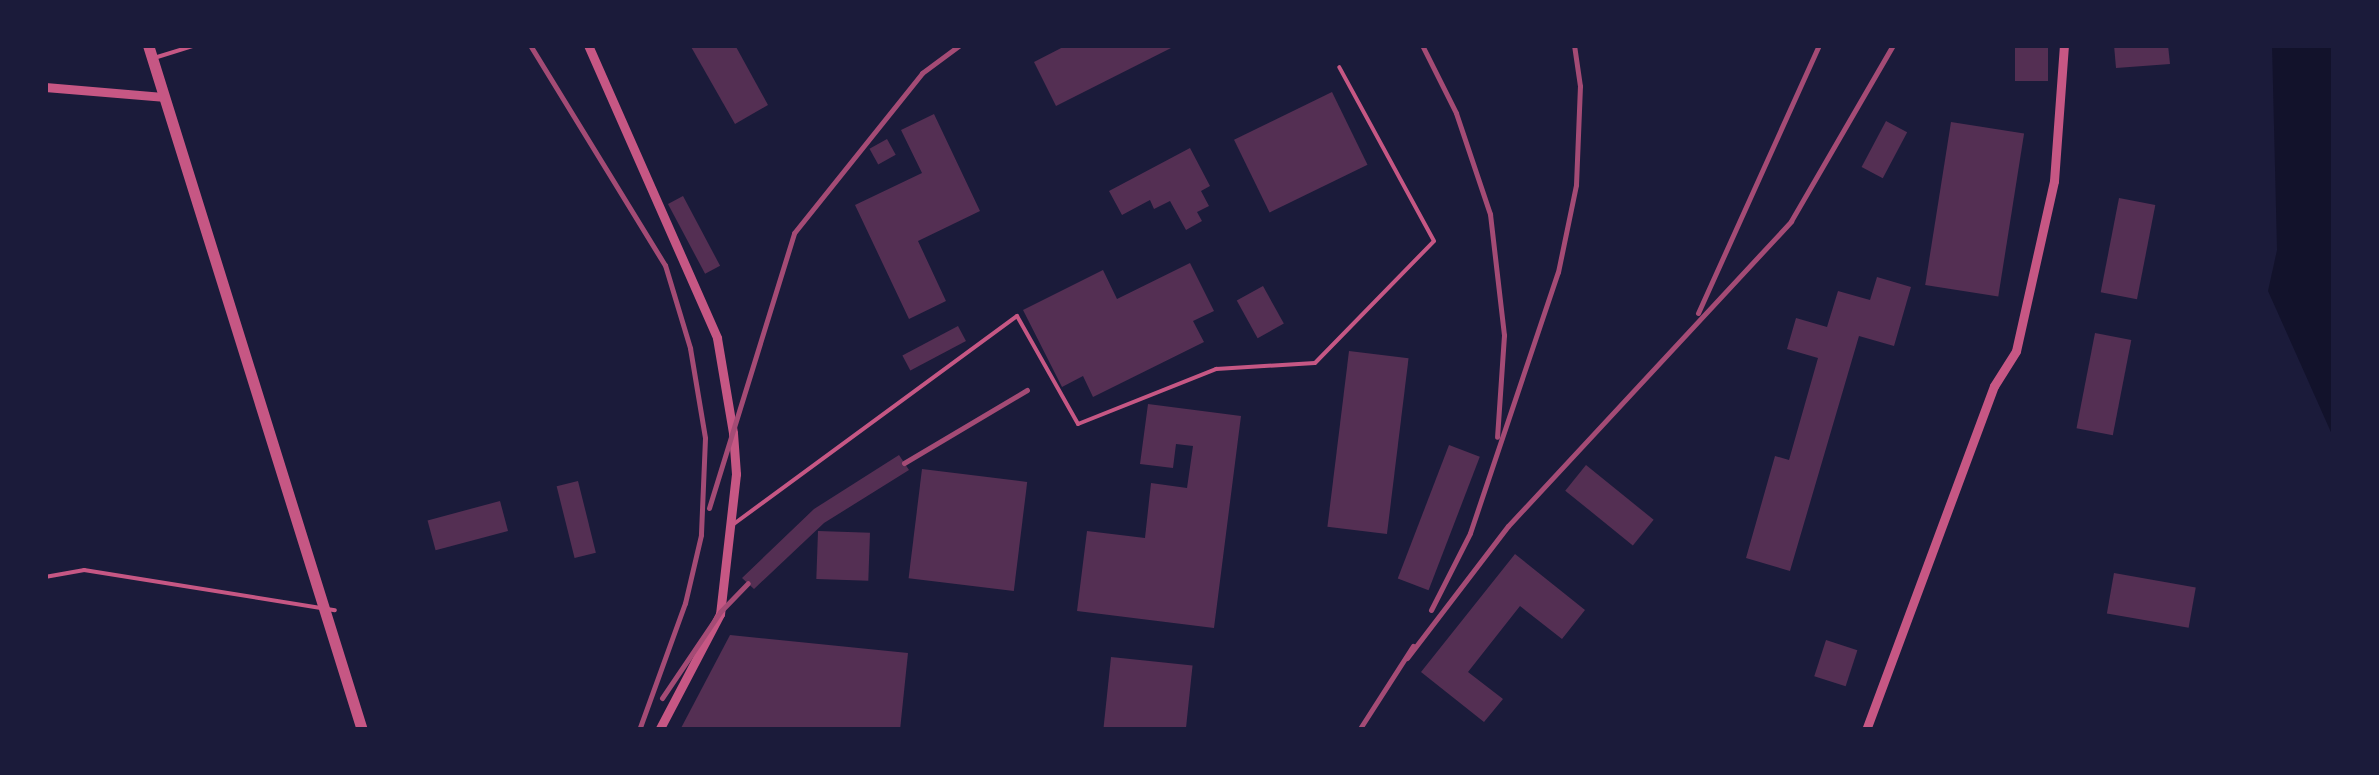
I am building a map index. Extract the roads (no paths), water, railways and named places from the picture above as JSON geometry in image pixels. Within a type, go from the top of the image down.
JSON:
[{"type":"street","points":[[588,45],[718,338],[736,474],[720,614],[659,730]]},
{"type":"street","points":[[1866,730],[1994,386],[2016,351],[2054,182],[2064,45]]},
{"type":"street","points":[[150,52],[330,609],[362,730]]},
{"type":"street","points":[[45,88],[164,98]]},
{"type":"lane","points":[[150,52],[193,46]]},
{"type":"lane","points":[[731,526],[1017,316],[1078,424],[1216,369],[1315,363],[1434,242],[1338,68]]},
{"type":"lane","points":[[45,577],[84,570],[330,609]]},
{"type":"railway","points":[[530,45],[665,265],[690,348],[705,438],[701,535],[685,603],[639,730]]},
{"type":"railway","points":[[709,508],[794,233],[922,73],[960,45]]},
{"type":"railway","points":[[1422,45],[1456,113],[1490,214],[1504,335],[1497,437]]},
{"type":"railway","points":[[1431,610],[1470,533],[1558,272],[1576,185],[1580,86],[1574,45]]},
{"type":"railway","points":[[1698,313],[1819,45]]},
{"type":"railway","points":[[1407,658],[1508,526],[1791,221],[1893,45]]},
{"type":"railway","points":[[904,463],[1027,390]]},
{"type":"railway","points":[[662,698],[720,612],[748,583]]},
{"type":"railway","points":[[1359,730],[1413,646]]}]
